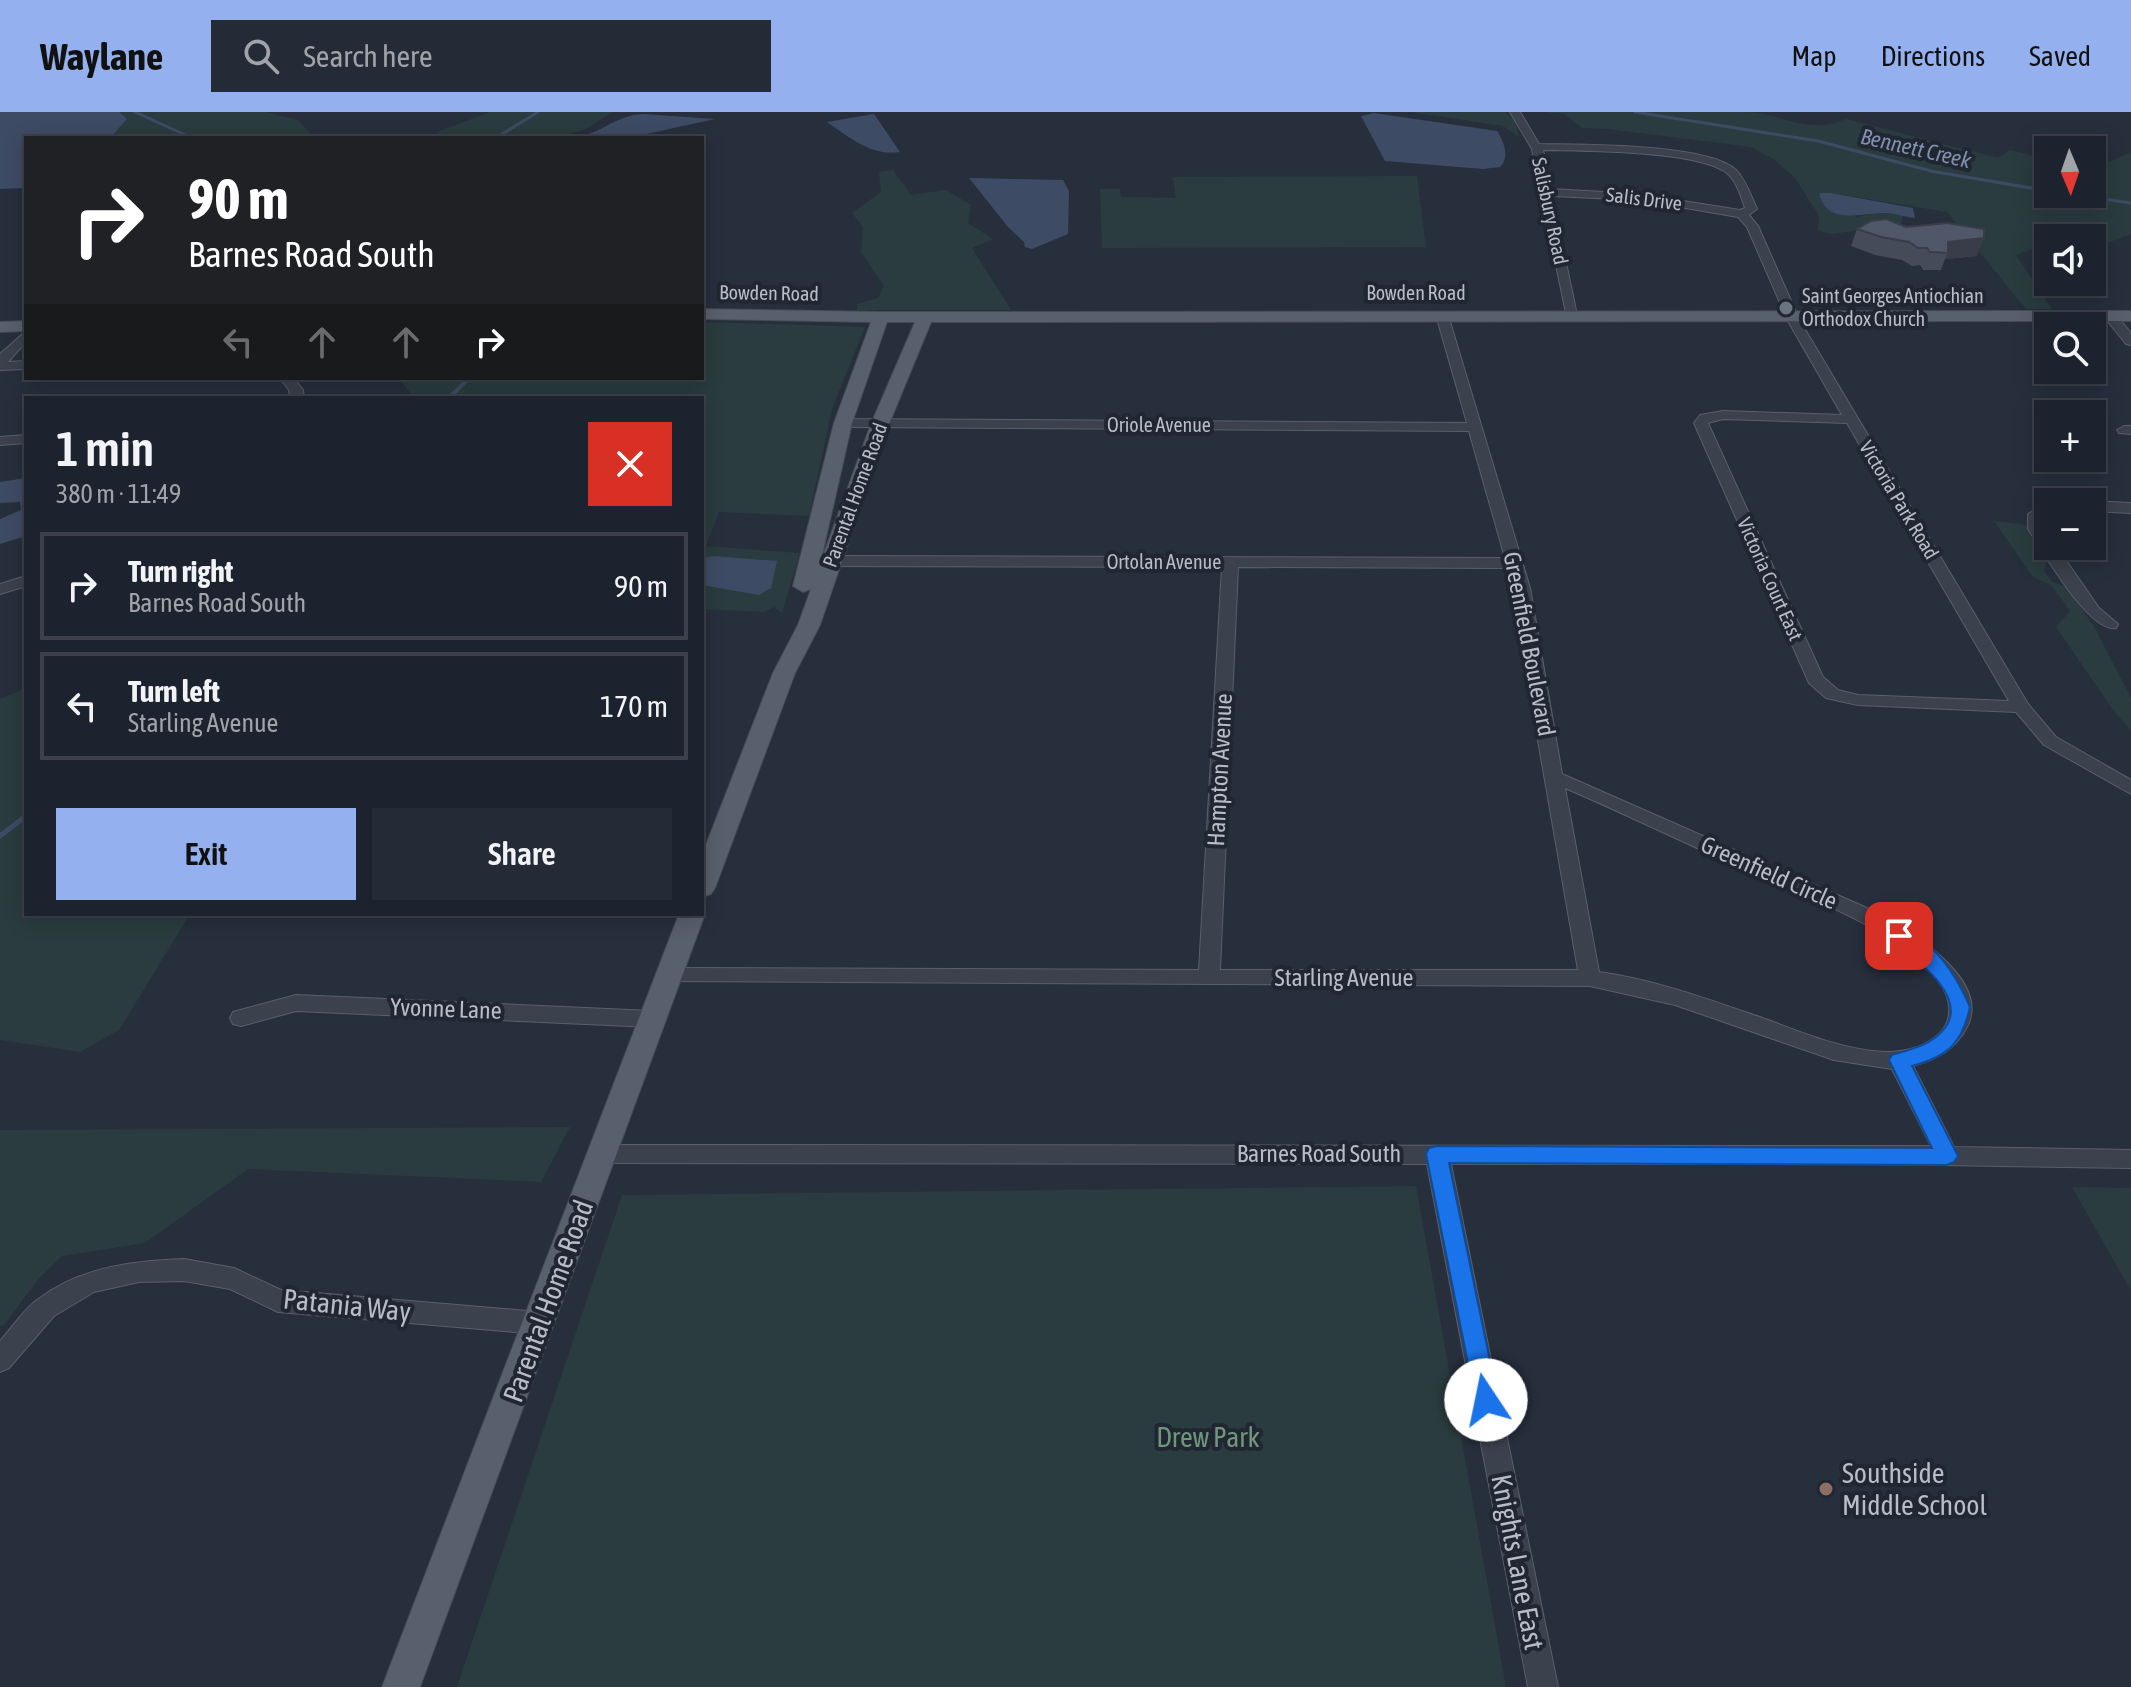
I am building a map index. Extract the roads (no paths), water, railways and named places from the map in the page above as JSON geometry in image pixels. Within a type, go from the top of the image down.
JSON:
[{"type":"main road","name":"Bowden Road","points":[[704,314],[881,317],[2131,316]]},
{"type":"main road","name":"Parental Home Road","points":[[704,883],[784,673],[809,625],[821,561],[819,530],[843,423],[881,317]]},
{"type":"main road","name":"Parental Home Road","points":[[821,561],[841,530],[880,424],[925,317]]},
{"type":"main road","name":"Parental Home Road","points":[[401,1687],[691,916]]},
{"type":"street","name":"Salisbury Road","points":[[1515,112],[1536,147],[1571,315]]},
{"type":"street","name":"Victoria Park Road","points":[[1536,147],[1594,147],[1661,154],[1715,163],[1732,171],[1751,209],[1742,214],[1752,226],[1791,315],[2021,707],[2038,729],[2058,747],[2131,788]]},
{"type":"street","name":"Salis Drive","points":[[1544,192],[1639,197],[1742,214]]},
{"type":"street","name":"Greenfield Boulevard","points":[[1442,315],[1515,563],[1530,631],[1590,978]]},
{"type":"street","points":[[2110,316],[2131,341]]},
{"type":"street","points":[[0,346],[17,329]]},
{"type":"street","points":[[17,329],[0,364],[24,365]]},
{"type":"street","name":"Victoria Court East","points":[[1851,419],[1723,415],[1705,418],[1701,423],[1815,679],[1832,694],[1858,700],[2021,707]]},
{"type":"street","name":"Oriole Avenue","points":[[843,423],[1475,427]]},
{"type":"street","points":[[0,441],[24,439]]},
{"type":"street","points":[[2106,507],[2131,508]]},
{"type":"street","points":[[819,530],[841,530]]},
{"type":"street","points":[[2058,560],[2093,611],[2110,624]]},
{"type":"street","name":"Ortolan Avenue","points":[[821,561],[1515,563]]},
{"type":"street","name":"Hampton Avenue","points":[[1209,978],[1230,562]]},
{"type":"street","points":[[0,589],[24,582]]},
{"type":"street","name":"Greenfield Circle","points":[[1554,777],[1846,907],[1917,947],[1948,978],[1961,1007],[1960,1019],[1955,1032],[1942,1044],[1913,1058],[1899,1060]]},
{"type":"street","name":"Starling Avenue","points":[[669,976],[1590,978],[1637,985],[1807,1043],[1869,1059],[1899,1060]]},
{"type":"street","name":"Yvonne Lane","points":[[241,1018],[296,1003],[652,1019]]},
{"type":"street","points":[[1899,1060],[1947,1156]]},
{"type":"street","name":"Barnes Road South","points":[[602,1154],[1437,1154],[2131,1159]]},
{"type":"street","name":"Knights Lane East","points":[[1437,1154],[1543,1687]]},
{"type":"street","name":"Patania Way","points":[[0,1360],[45,1308],[88,1283],[139,1271],[184,1270],[234,1279],[278,1301],[539,1323]]},
{"type":"water","points":[[0,112],[119,112],[127,119],[112,136],[24,136],[24,188],[0,189]]},
{"type":"water","points":[[1374,113],[1497,131],[1504,145],[1505,159],[1500,167],[1483,169],[1385,161],[1361,116]]},
{"type":"water","points":[[874,114],[900,152],[870,149],[827,122]]},
{"type":"water","points":[[634,115],[715,119],[637,136],[582,136]]},
{"type":"water","points":[[969,178],[1063,180],[1069,191],[1068,234],[1032,249],[1025,247]]},
{"type":"water","points":[[1819,193],[1913,208],[1915,218],[1888,213],[1837,214],[1823,203]]},
{"type":"water","points":[[24,478],[24,537],[0,544],[0,519],[21,510],[20,502],[0,503],[0,482]]},
{"type":"water","points":[[704,558],[777,561],[771,588],[759,595],[704,585]]},
{"type":"waterway","points":[[135,112],[188,136]]},
{"type":"waterway","name":"Bennett Creek","points":[[499,136],[538,112]]},
{"type":"waterway","name":"Bennett Creek","points":[[1635,112],[1818,141],[1931,171],[2034,189]]},
{"type":"waterway","name":"Bennett Creek","points":[[2106,199],[2131,203]]},
{"type":"waterway","points":[[451,396],[467,380]]},
{"type":"waterway","points":[[0,836],[24,818]]},
{"type":"place","name":"Saint Georges Antiochian Orthodox Church","points":[[1786,308]]},
{"type":"place","name":"Southside Middle School","points":[[1826,1489]]},
{"type":"park label","name":"Drew Park","points":[[1208,1437]]}]
